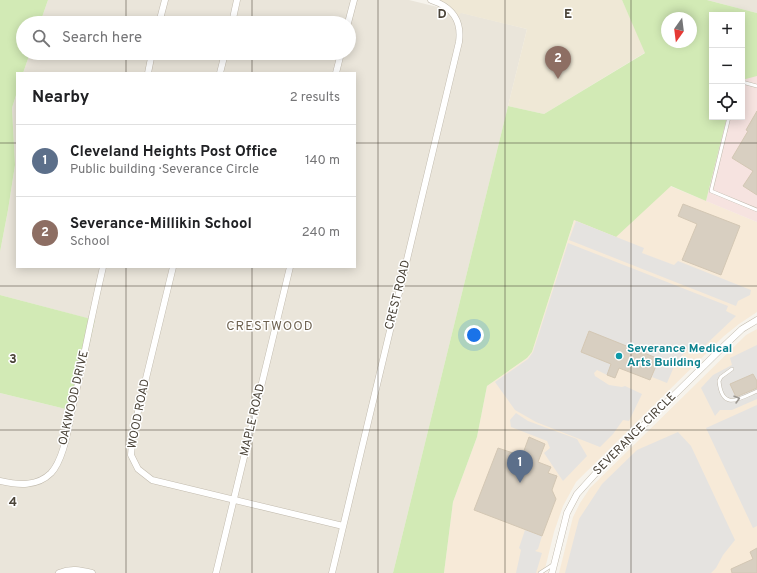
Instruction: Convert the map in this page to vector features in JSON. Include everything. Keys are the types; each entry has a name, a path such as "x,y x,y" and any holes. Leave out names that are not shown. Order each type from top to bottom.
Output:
{"street":[{"path":"161,16 165,0"},
{"path":"234,16 238,0"},
{"path":"350,16 354,0"},
{"name":"CREST ROAD","path":"332,573 457,54 460,32 456,18 450,10 431,0"},
{"path":"148,72 151,60"},
{"path":"220,72 223,60"},
{"path":"336,72 339,60"},
{"name":"OAKWOOD DRIVE","path":"0,481 16,485 32,483 47,476 58,462 64,444 103,268"},
{"name":"WOOD ROAD","path":"173,268 133,432 131,455 138,469 152,480 343,526"},
{"name":"MAPLE ROAD","path":"216,573 290,268"},
{"name":"SEVERANCE CIRCLE","path":"552,573 567,513 577,494 590,479 725,344 742,329 757,320"},
{"path":"59,573 75,569 92,573"}],"lane":[{"path":"745,83 757,86"},
{"path":"728,120 711,191 757,210"},
{"path":"732,369 721,377 719,381 719,386 725,398 735,401 757,391"},
{"path":"540,573 554,564"}],"shaded area":[{"path":"48,0 409,0 527,29 393,573 0,573 0,393 74,411 94,320 0,295 0,252 15,165 12,108 16,95 16,268 356,268 356,72 23,72 28,60 356,60 356,16 42,16"},
{"path":"431,0 622,0 646,52 544,114 508,106 527,29 461,13 456,18"},
{"path":"707,0 757,0 757,13"},
{"path":"757,41 757,222 706,201 726,120 745,120 745,51"},
{"path":"595,155 757,222 757,312 724,336 576,482 563,506 554,532 544,573 444,573 453,502 477,437 487,386 527,358 532,352"},
{"path":"576,221 644,248 642,253 674,265 678,261 751,290 750,295 738,301 736,306 569,240"},
{"path":"568,243 728,306 726,311 736,316 699,351 691,346 676,362 667,383 652,377 658,359 588,332 581,352 611,364 607,375 597,370 594,373 595,376 609,385 625,386 642,394 629,421 623,420 613,434 600,447 536,422 515,410 495,382 528,359 533,352"},
{"path":"757,329 757,573 559,573 573,517 590,488 746,335"},
{"path":"757,345 757,399 732,410 720,410 715,416 701,388 713,375 732,365 730,358"},
{"path":"757,405 757,526 753,528 706,428"},
{"path":"516,413 528,421 577,439 587,456 563,481 544,453 550,448 547,441 511,427 510,420"},
{"path":"678,432 691,446 735,540 723,555 716,568 711,573 565,573 579,519 602,484 637,450"},
{"path":"525,530 542,536 538,549 535,551 542,553 536,573 516,573 521,550 519,548"}],"green space":[{"path":"0,0 48,0 42,16 16,16 16,60 28,60 23,72 16,72 16,95 12,108 15,165 0,252"},
{"path":"622,0 707,0 757,13 757,76 745,79 745,12 709,12 709,120 726,120 706,201 671,186 616,237 574,220 532,352 527,358 487,386 477,437 453,502 444,573 393,573 508,106 544,114 645,53"},
{"path":"0,295 95,320 74,411 0,393"}],"building":[{"path":"757,111 757,195 743,186 753,171 732,158 748,131 746,130"},
{"path":"683,204 740,226 721,275 682,260 697,224 678,216"},
{"name":"Severance Medical Arts Building","path":"589,331 659,359 650,380 619,368 615,378 607,375 611,364 581,352"},
{"path":"753,374 757,381 757,388 736,397 730,384"},
{"path":"529,437 545,444 538,462 551,467 548,473 557,476 552,490 556,499 542,536 474,510 498,448 522,456"},
{"path":"757,548 757,573 732,573 731,569 753,559 750,552"}],"place":[{"name":"Severance-Millikin School","path":"558,79"},
{"name":"Severance Medical Arts Building","path":"619,356"},
{"name":"Cleveland Heights Post Office","path":"520,483"}],"district":[{"name":"CRESTWOOD","path":"270,327"}]}
